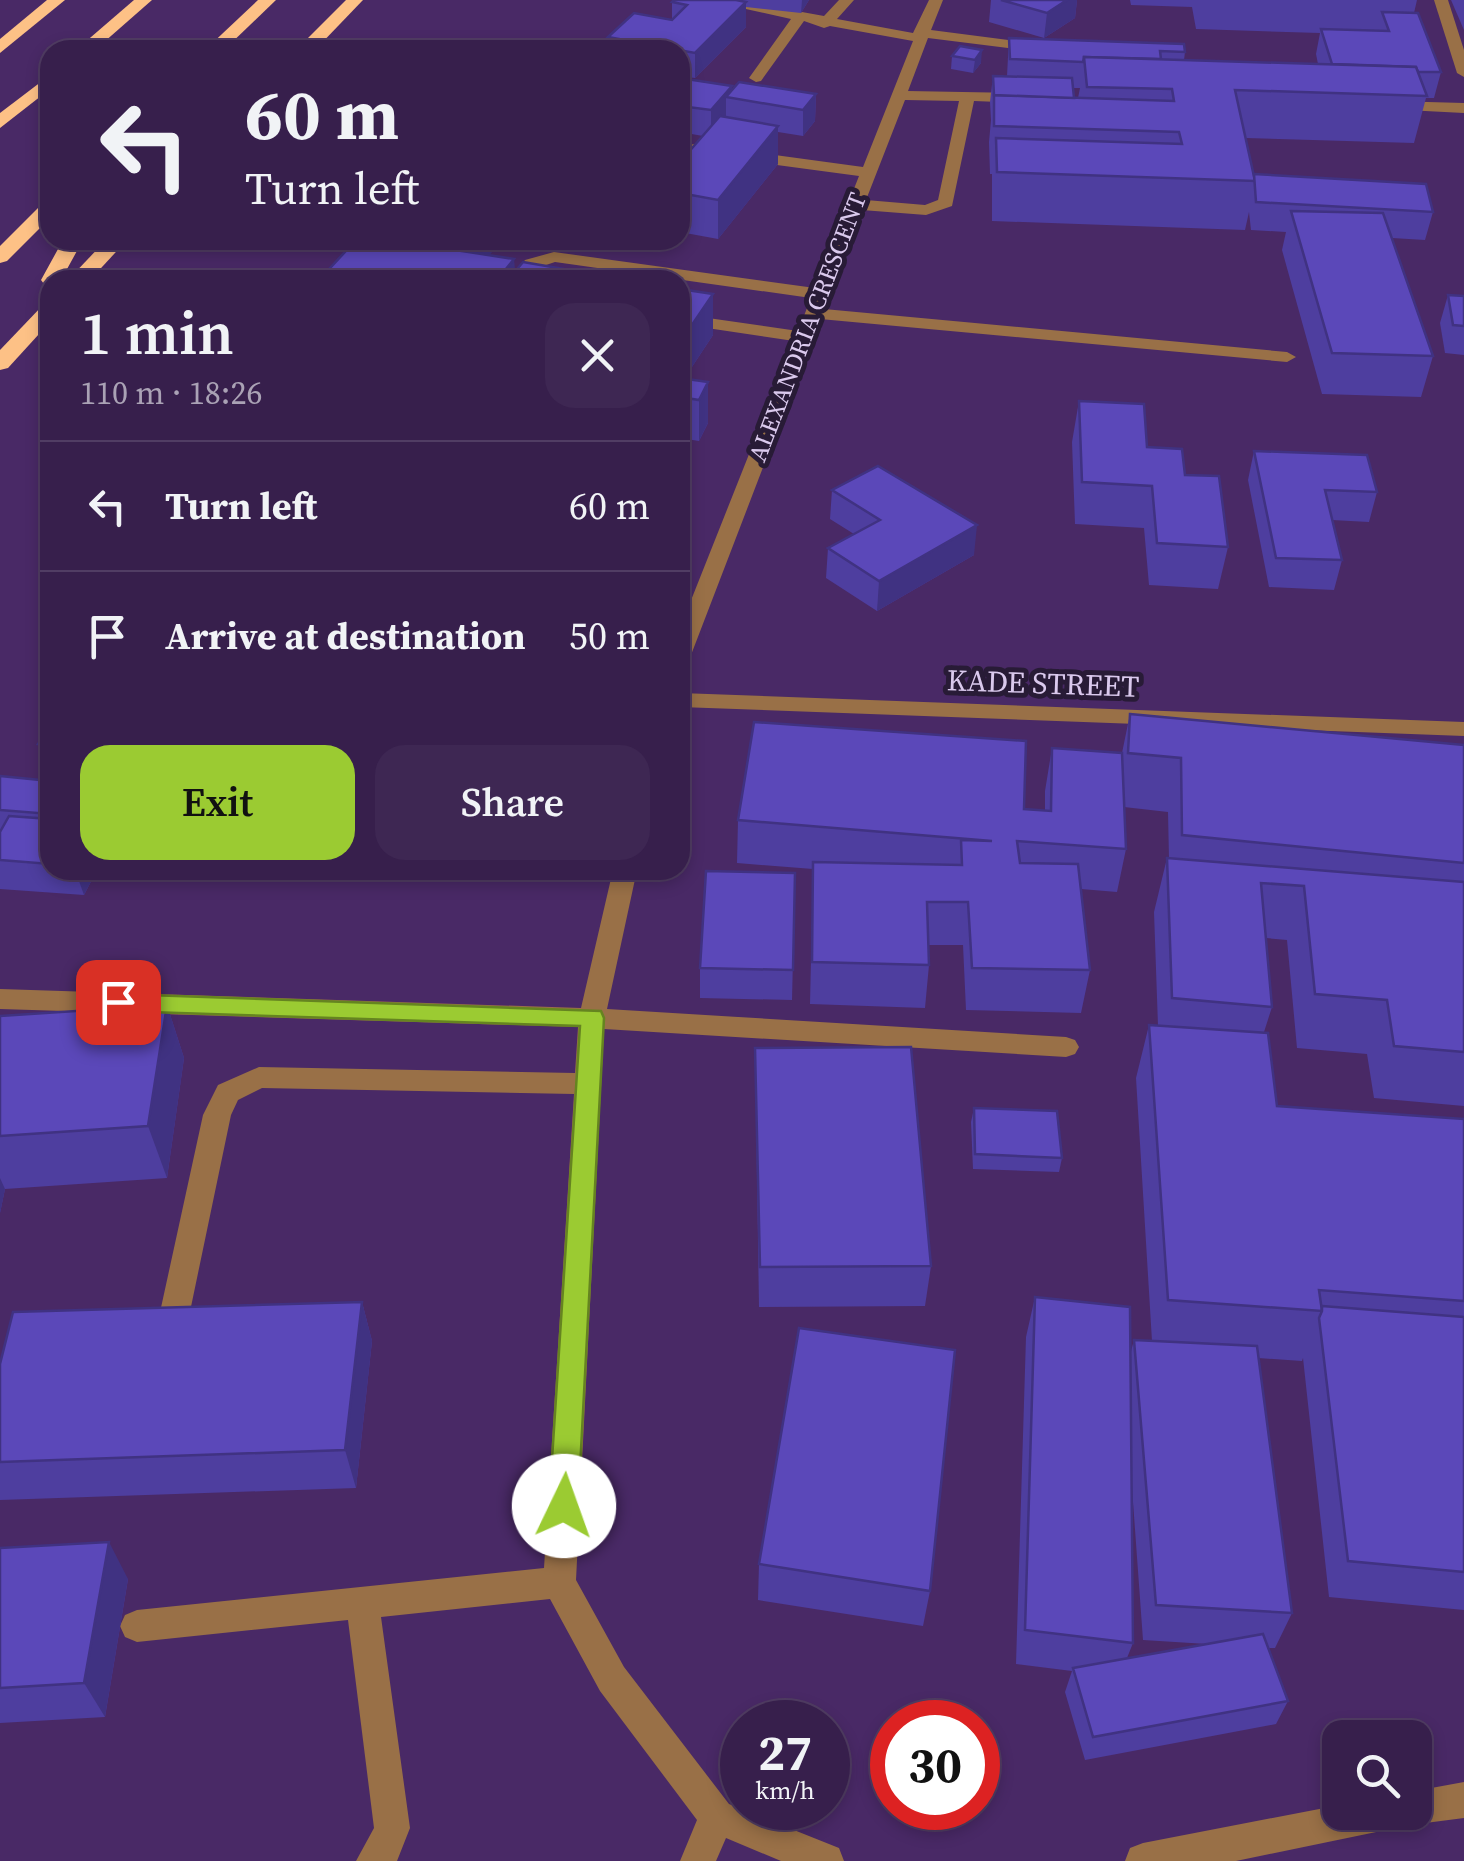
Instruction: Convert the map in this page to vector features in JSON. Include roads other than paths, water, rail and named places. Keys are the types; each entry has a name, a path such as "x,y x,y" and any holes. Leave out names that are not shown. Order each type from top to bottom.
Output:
{"highway":[{"path":"0,48 57,0"},
{"path":"97,40 144,0"},
{"path":"225,40 268,0"},
{"path":"315,40 355,0"},
{"path":"0,122 40,88"},
{"path":"0,257 40,217"},
{"path":"88,270 108,250"},
{"path":"0,363 40,319"}],"street":[{"path":"712,0 824,24 1049,49"},
{"path":"824,24 846,0"},
{"name":"ALEXANDRIA CRESCENT","path":"691,597 803,336 936,0"},
{"path":"1441,0 1464,73"},
{"path":"756,78 798,19"},
{"path":"896,95 1048,98"},
{"path":"854,204 926,210 946,203 968,96"},
{"path":"1365,106 1464,108"},
{"path":"690,150 866,172"},
{"path":"526,270 531,264 554,257 647,270"},
{"path":"690,276 819,294"},
{"path":"812,313 1287,357"},
{"path":"690,321 803,336"},
{"name":"KADE STREET","path":"690,700 1464,729"},
{"path":"623,880 592,1018 559,1582 612,1679 717,1817 826,1861"},
{"path":"0,999 592,1018 1066,1047"},
{"path":"172,1326 217,1115 228,1093 259,1077 588,1084"},
{"path":"138,1626 559,1582"},
{"path":"362,1602 392,1828 381,1856 374,1861"},
{"path":"1432,1807 1463,1802"},
{"path":"698,1861 717,1817"},
{"path":"1143,1861 1322,1826"}]}
